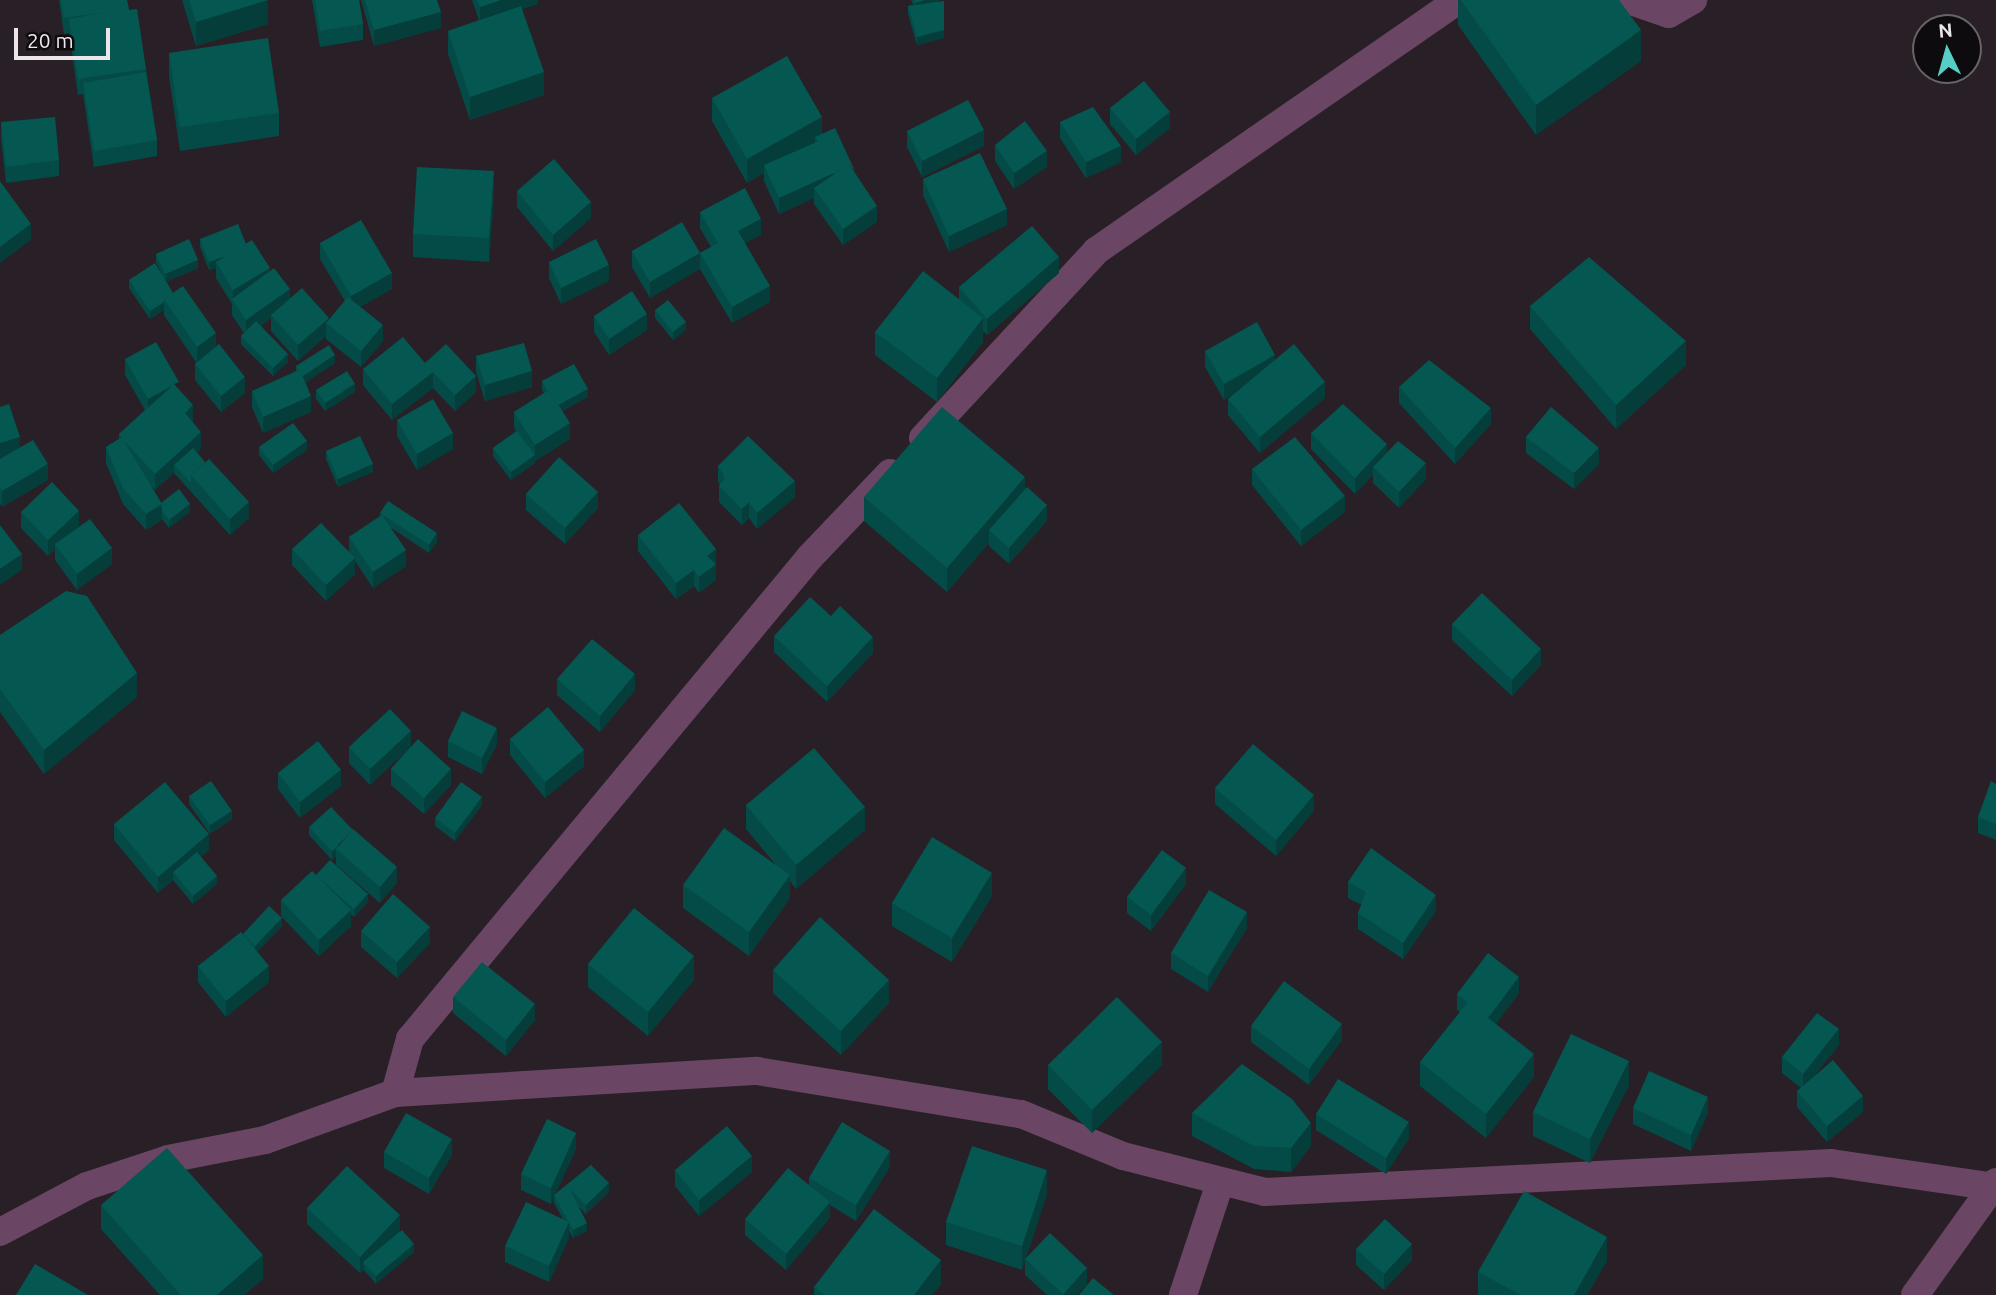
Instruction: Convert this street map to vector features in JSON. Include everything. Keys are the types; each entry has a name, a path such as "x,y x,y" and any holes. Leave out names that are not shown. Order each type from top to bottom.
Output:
{"street":[{"path":"394,1093 410,1039 660,735 810,557 1096,251 1458,0"},
{"path":"1628,0 1669,15 1693,0"},
{"path":"0,1232 87,1186 168,1158 265,1140 394,1093 757,1072 1021,1114 1123,1156 1220,1183 1265,1192 1831,1163 1995,1185 1915,1295"},
{"path":"1183,1295 1220,1183"}],"building":[{"path":"61,0 127,0 129,10 137,9 146,69 78,79 69,19 106,12 64,18"},
{"path":"189,0 268,0 196,22"},
{"path":"315,0 359,0 363,24 320,31"},
{"path":"365,0 437,0 441,12 374,30"},
{"path":"477,0 501,0 480,7"},
{"path":"1461,0 1619,0 1641,30 1536,105"},
{"path":"944,1 944,30 917,37 908,6"},
{"path":"521,6 544,72 470,97 448,31"},
{"path":"268,38 279,113 180,127 169,53"},
{"path":"787,56 822,117 747,159 712,98"},
{"path":"146,72 157,140 94,151 83,83"},
{"path":"1144,81 1170,112 1136,139 1110,108"},
{"path":"968,100 984,130 922,161 907,131"},
{"path":"1093,107 1121,146 1086,162 1060,122"},
{"path":"55,117 59,160 6,167 1,122"},
{"path":"1025,121 1047,151 1014,173 995,145"},
{"path":"835,128 854,169 849,164 834,174 815,137"},
{"path":"819,141 834,173 779,198 764,165"},
{"path":"980,153 1007,209 949,236 923,179"},
{"path":"554,159 591,202 553,235 517,191"},
{"path":"849,164 877,206 843,229 814,188"},
{"path":"417,167 494,171 489,238 413,234"},
{"path":"0,181 31,224 0,247"},
{"path":"745,188 761,219 738,231 770,286 732,307 700,253 718,243 700,212"},
{"path":"361,220 392,273 351,296 320,243"},
{"path":"682,222 700,253 650,282 632,251"},
{"path":"238,224 246,244 209,262 200,239"},
{"path":"1032,226 1059,257 987,319 959,287"},
{"path":"189,239 198,260 165,274 156,254"},
{"path":"596,239 609,265 561,288 549,262"},
{"path":"252,240 270,268 233,290 216,262"},
{"path":"1589,257 1686,341 1616,405 1530,306"},
{"path":"155,263 173,293 150,311 129,280"},
{"path":"274,268 290,289 246,320 232,299"},
{"path":"923,271 983,318 937,378 875,332"},
{"path":"183,286 216,333 197,347 164,299"},
{"path":"302,288 329,318 298,345 271,315"},
{"path":"632,291 647,314 609,339 594,316"},
{"path":"348,297 383,325 361,351 326,323"},
{"path":"668,300 686,322 673,332 655,310"},
{"path":"256,321 288,354 273,368 241,336"},
{"path":"1257,322 1275,355 1224,384 1205,351"},
{"path":"403,337 425,363 446,344 476,376 455,395 433,372 392,404 363,369"},
{"path":"156,342 179,382 174,384 193,405 185,413 201,432 155,474 124,441 162,504 146,514 123,488 106,447 122,437 119,434 172,386 148,399 125,359"},
{"path":"524,343 532,371 485,385 476,356"},
{"path":"219,344 245,377 221,396 195,364"},
{"path":"1294,344 1325,382 1260,437 1228,399"},
{"path":"329,345 335,355 303,376 296,366"},
{"path":"1429,360 1491,408 1455,448 1399,387"},
{"path":"574,364 588,389 558,405 542,381"},
{"path":"300,370 311,396 263,417 252,391"},
{"path":"347,371 355,384 325,403 316,390"},
{"path":"549,390 570,423 535,445 514,412"},
{"path":"433,399 453,433 417,454 397,420"},
{"path":"9,404 20,437 0,443 0,407"},
{"path":"1343,404 1387,444 1355,478 1311,433"},
{"path":"942,407 1025,477 947,568 864,497"},
{"path":"1551,407 1599,448 1574,473 1526,437"},
{"path":"293,423 307,441 273,465 259,447"},
{"path":"517,431 535,455 511,472 493,448"},
{"path":"360,436 373,464 338,479 326,451"},
{"path":"748,436 795,481 757,513 749,502 742,509 719,486 725,478 718,466"},
{"path":"1295,437 1345,496 1301,530 1252,469"},
{"path":"33,440 48,464 2,491 0,459"},
{"path":"1398,441 1426,463 1399,492 1373,467"},
{"path":"193,448 205,462 191,475 191,483 174,465"},
{"path":"559,457 598,492 565,528 526,494"},
{"path":"209,459 249,502 230,519 191,475"},
{"path":"52,482 79,511 48,540 21,512"},
{"path":"1027,487 1047,505 1009,548 989,530"},
{"path":"179,489 190,504 169,520 162,511 161,503"},
{"path":"388,501 437,533 429,545 380,513"},
{"path":"679,503 716,549 707,556 716,564 699,577 694,570 676,583 638,535"},
{"path":"382,515 406,550 373,572 349,537"},
{"path":"90,519 112,548 77,574 55,544"},
{"path":"321,523 355,558 326,585 292,549"},
{"path":"0,525 22,554 0,569"},
{"path":"66,591 87,596 137,673 44,750 0,689 0,635"},
{"path":"1482,593 1541,649 1512,680 1452,624"},
{"path":"810,597 831,616 840,606 873,637 827,686 774,636"},
{"path":"592,639 635,674 600,716 557,679"},
{"path":"548,707 584,750 545,782 510,739"},
{"path":"390,709 411,731 370,769 349,747"},
{"path":"462,711 497,728 482,758 448,741"},
{"path":"418,739 451,769 424,798 391,769"},
{"path":"318,741 341,770 300,802 278,773"},
{"path":"1253,744 1314,795 1276,840 1215,788"},
{"path":"814,748 865,807 796,865 746,805"},
{"path":"211,781 232,811 210,825 189,796"},
{"path":"1991,781 1996,784 1996,824 1978,817"},
{"path":"165,782 209,834 158,877 114,824"},
{"path":"461,782 482,797 455,833 435,818"},
{"path":"331,807 353,830 332,851 309,827"},
{"path":"724,828 790,875 749,932 683,885"},
{"path":"353,829 397,867 380,887 336,849"},
{"path":"932,837 992,873 952,938 892,903"},
{"path":"1371,848 1436,895 1403,943 1358,913 1366,892 1348,882"},
{"path":"1162,850 1186,868 1151,915 1127,897"},
{"path":"197,852 217,876 193,896 173,872"},
{"path":"330,860 368,894 354,909 316,875"},
{"path":"312,871 351,910 319,940 281,900"},
{"path":"1209,890 1247,912 1208,976 1171,953"},
{"path":"393,894 430,927 397,962 361,931"},
{"path":"269,906 282,918 255,946 243,934"},
{"path":"634,908 694,956 648,1012 588,964"},
{"path":"820,917 889,980 841,1031 773,970"},
{"path":"241,932 269,966 226,1001 198,966"},
{"path":"1488,953 1519,977 1488,1018 1457,994"},
{"path":"482,962 535,1004 506,1040 453,997"},
{"path":"1284,981 1342,1024 1309,1069 1251,1026"},
{"path":"1117,997 1162,1042 1092,1110 1048,1065"},
{"path":"1468,1002 1534,1054 1486,1114 1420,1062"},
{"path":"1817,1013 1839,1029 1803,1074 1782,1057"},
{"path":"1571,1034 1629,1061 1590,1139 1533,1112"},
{"path":"1833,1060 1863,1096 1827,1126 1797,1091"},
{"path":"1242,1064 1292,1099 1311,1123 1291,1148 1254,1146 1192,1113"},
{"path":"1649,1071 1708,1097 1691,1135 1633,1108"},
{"path":"1338,1079 1409,1122 1386,1158 1316,1114"},
{"path":"406,1113 452,1139 429,1178 384,1152"},
{"path":"547,1119 576,1133 551,1188 521,1174"},
{"path":"842,1122 890,1151 856,1205 809,1178"},
{"path":"727,1126 752,1156 699,1200 675,1170"},
{"path":"972,1146 1047,1170 1022,1246 946,1222"},
{"path":"167,1148 263,1255 217,1295 181,1295 101,1205"},
{"path":"591,1165 609,1183 586,1205 569,1188 587,1223 573,1230 554,1195"},
{"path":"347,1166 400,1215 360,1257 307,1208"},
{"path":"788,1168 830,1202 786,1254 745,1219"},
{"path":"1524,1191 1607,1237 1574,1295 1521,1295 1478,1272"},
{"path":"526,1202 569,1222 549,1266 505,1246"},
{"path":"874,1209 941,1260 914,1295 825,1295 814,1287"},
{"path":"1385,1219 1412,1244 1384,1274 1356,1249"},
{"path":"402,1230 414,1244 376,1276 363,1262"},
{"path":"1050,1233 1087,1268 1063,1294 1025,1259"},
{"path":"35,1264 88,1295 16,1295"},
{"path":"1093,1278 1114,1295 1079,1295"}]}
